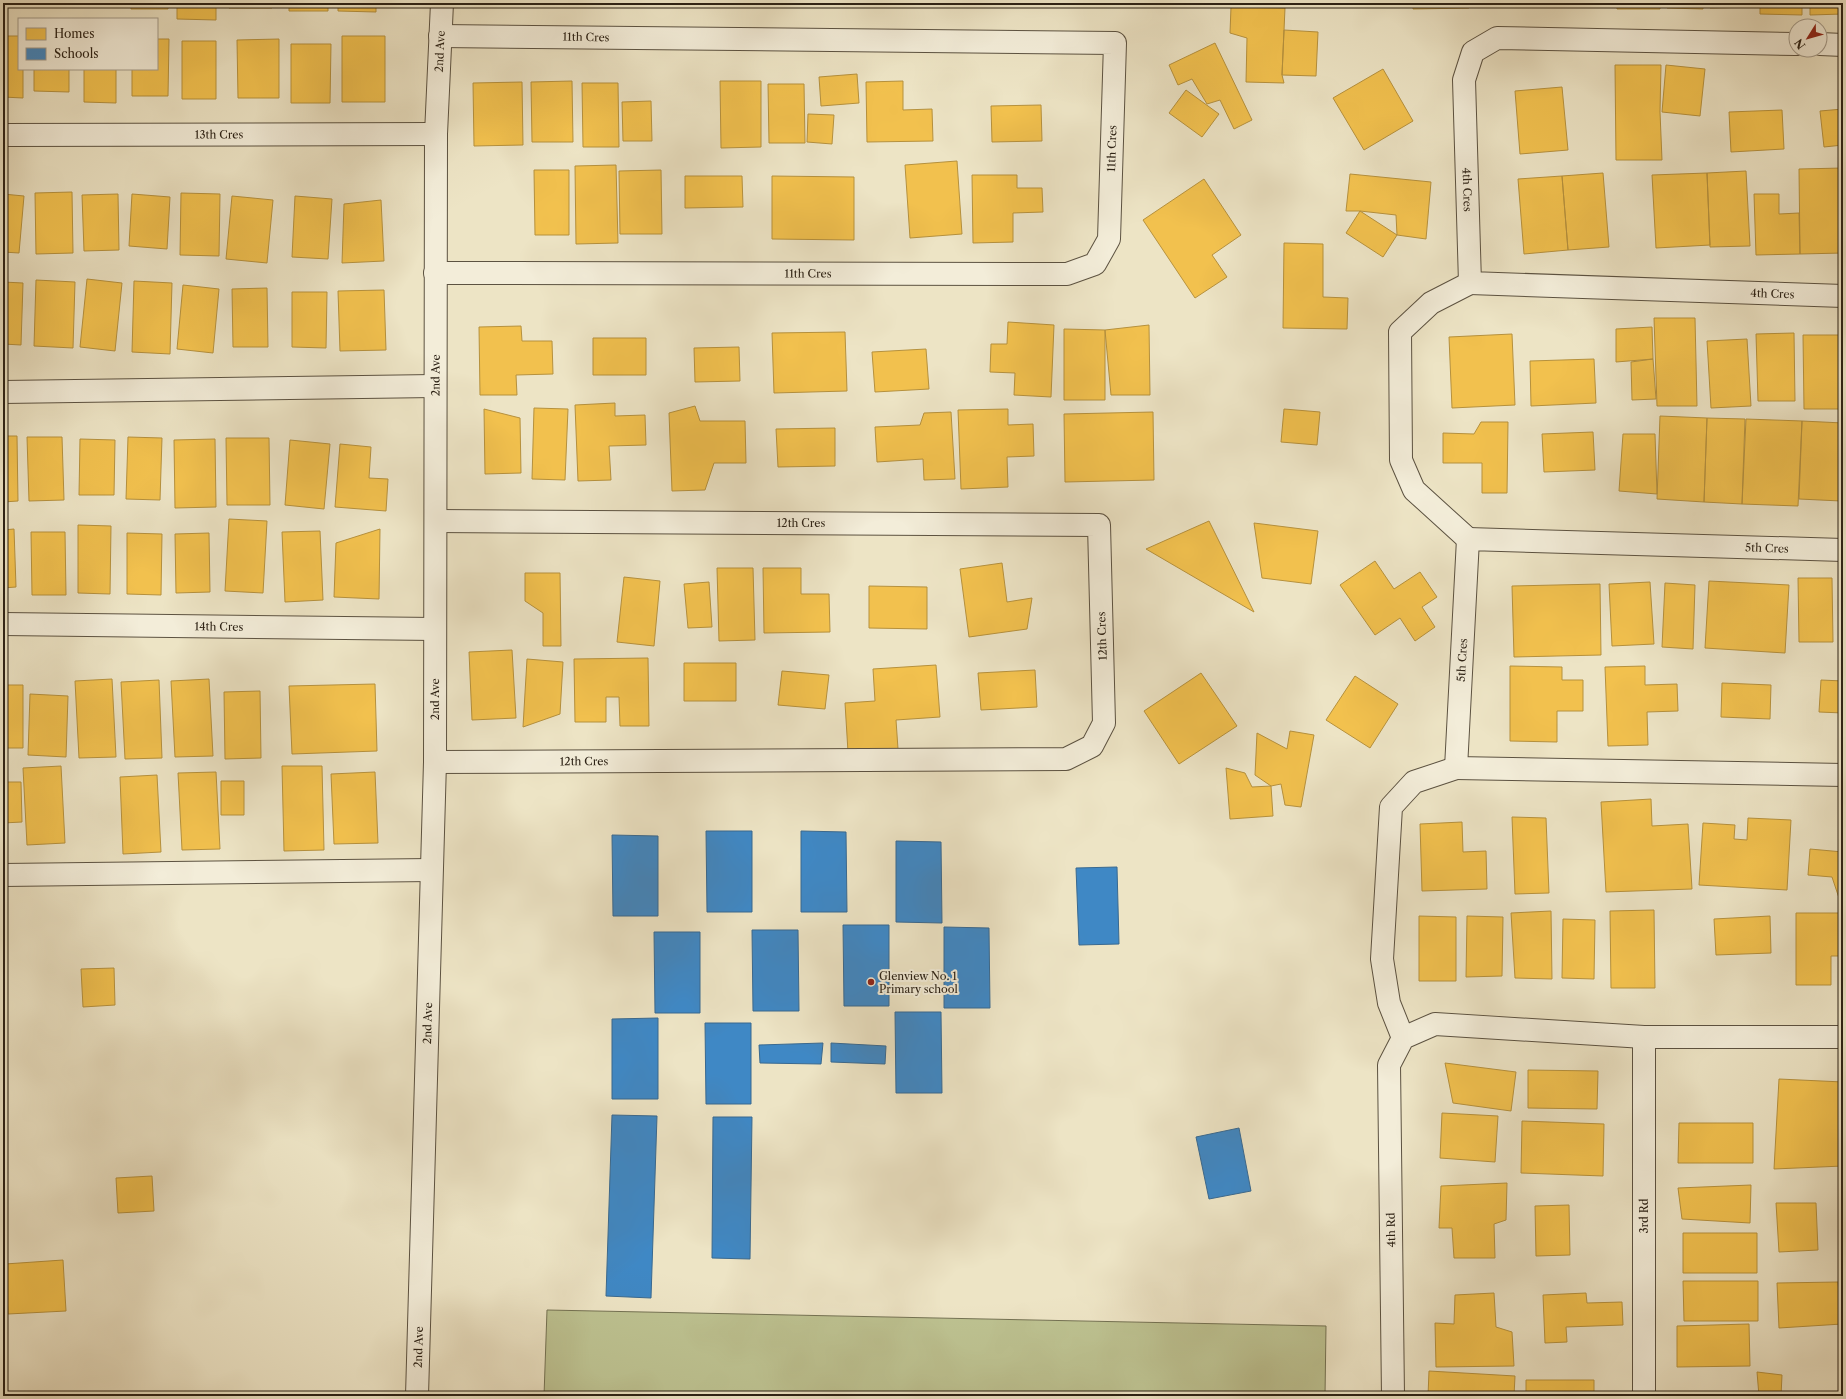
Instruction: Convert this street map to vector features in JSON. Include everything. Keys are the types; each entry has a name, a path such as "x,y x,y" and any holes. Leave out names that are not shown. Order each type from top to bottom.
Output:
{"street":[{"name":"2nd Ave","path":"417,1396 435,762 436,521 434,386 436,134 442,3"},
{"name":"11th Cres","path":"435,273 1067,274 1095,264 1109,239 1115,43 440,36"},
{"name":"4th Cres","path":"1788,44 1497,38 1473,52 1464,80 1470,283 1843,296"},
{"path":"1828,44 1843,45"},
{"name":"13th Cres","path":"3,135 436,134"},
{"path":"1468,539 1414,490 1401,460 1400,332 1431,303 1470,283"},
{"path":"3,392 434,386"},
{"name":"12th Cres","path":"435,762 1066,759 1092,746 1104,723 1099,525 436,521"},
{"name":"5th Cres","path":"1456,768 1468,539 1843,550"},
{"name":"14th Cres","path":"3,624 435,629"},
{"path":"1843,775 1456,768 1414,782 1391,807 1382,959 1389,1003 1403,1038 1435,1024 1644,1037 1843,1037"},
{"path":"3,875 431,870"},
{"name":"3rd Rd","path":"1644,1037 1644,1396"},
{"name":"4th Rd","path":"1393,1396 1389,1064 1403,1038"}],"green space":[{"path":"547,1310 1326,1326 1325,1396 544,1396"}],"building: Homes":[{"path":"3,3 25,3 25,6 3,6"},
{"path":"36,3 71,3 71,7 36,7"},
{"path":"131,3 168,3 168,9 131,9"},
{"path":"177,3 216,3 216,20 177,19"},
{"path":"229,3 272,3 272,8 229,8"},
{"path":"289,3 328,3 328,11 289,11"},
{"path":"338,3 376,3 376,12 338,11"},
{"path":"1413,3 1469,3 1469,8 1413,9"},
{"path":"1521,3 1565,3 1565,5 1521,5"},
{"path":"1565,3 1607,3 1607,4 1565,5"},
{"path":"1617,3 1660,3 1660,9 1617,9"},
{"path":"1667,3 1703,3 1703,9 1667,8"},
{"path":"1710,3 1758,3 1758,7 1710,8"},
{"path":"1760,3 1802,3 1802,15 1760,14"},
{"path":"1810,3 1843,3 1843,14 1810,15"},
{"path":"1231,7 1285,8 1282,75 1284,83 1246,82 1247,38 1230,33"},
{"path":"1284,30 1318,32 1316,76 1282,75"},
{"path":"3,36 18,36 18,70 23,70 23,98 3,97"},
{"path":"342,36 385,36 385,102 342,102"},
{"path":"158,39 169,39 168,96 132,96 132,70 158,70"},
{"path":"279,39 279,98 238,98 237,40"},
{"path":"182,41 216,41 216,99 182,99"},
{"path":"1215,43 1252,120 1234,129 1220,100 1207,104 1192,79 1178,85 1169,65"},
{"path":"291,44 331,44 330,103 291,103"},
{"path":"1615,65 1661,65 1660,112 1662,160 1616,160"},
{"path":"1666,65 1705,69 1700,116 1662,112"},
{"path":"1383,69 1413,121 1364,150 1333,98"},
{"path":"34,70 69,70 69,92 34,91"},
{"path":"84,70 116,70 116,103 84,102"},
{"path":"857,74 859,103 821,106 819,77"},
{"path":"572,81 573,142 532,142 531,82"},
{"path":"720,81 761,81 761,147 721,148"},
{"path":"903,81 903,110 932,109 933,141 867,142 866,82"},
{"path":"522,82 523,145 474,146 473,83"},
{"path":"582,83 618,83 619,147 583,147"},
{"path":"768,84 804,84 805,143 769,143"},
{"path":"1562,87 1568,150 1520,154 1515,91"},
{"path":"1186,90 1219,114 1202,137 1169,113"},
{"path":"651,101 652,141 623,141 622,102"},
{"path":"1041,105 1042,141 992,142 991,106"},
{"path":"1843,109 1843,145 1824,147 1820,111"},
{"path":"1782,110 1784,149 1731,152 1729,112"},
{"path":"808,114 834,115 832,144 807,142"},
{"path":"957,161 962,234 910,238 905,165"},
{"path":"616,165 618,243 576,244 575,166"},
{"path":"1843,168 1843,253 1800,254 1799,169"},
{"path":"534,170 569,170 569,235 535,235"},
{"path":"661,170 662,234 620,234 619,171"},
{"path":"1746,171 1750,246 1710,247 1707,173"},
{"path":"1603,173 1609,247 1568,250 1562,176"},
{"path":"1707,173 1710,245 1656,248 1652,175"},
{"path":"1350,174 1431,182 1426,239 1397,235 1396,215 1346,211"},
{"path":"972,175 1017,175 1017,188 1042,188 1043,212 1013,213 1013,242 973,243"},
{"path":"685,176 742,176 743,207 685,208"},
{"path":"772,176 854,177 854,240 772,239"},
{"path":"1562,176 1568,250 1524,254 1518,179"},
{"path":"1204,179 1241,235 1212,255 1227,277 1195,298 1143,220"},
{"path":"72,192 73,253 36,254 35,193"},
{"path":"181,193 220,194 219,256 180,255"},
{"path":"3,194 24,196 19,253 3,252"},
{"path":"118,194 119,250 84,251 82,195"},
{"path":"132,194 170,197 167,249 129,246"},
{"path":"1754,194 1779,194 1779,214 1799,213 1800,254 1756,255"},
{"path":"232,196 273,200 267,263 226,259"},
{"path":"295,196 332,199 328,259 292,257"},
{"path":"381,200 384,261 342,263 344,204"},
{"path":"1360,211 1397,235 1383,257 1346,233"},
{"path":"1284,243 1323,244 1323,297 1348,298 1347,329 1283,328"},
{"path":"87,279 122,283 115,351 80,347"},
{"path":"36,280 75,282 73,348 34,346"},
{"path":"134,281 172,283 170,354 132,352"},
{"path":"3,282 23,283 21,345 3,344"},
{"path":"183,285 219,289 213,353 177,349"},
{"path":"267,288 268,347 233,347 232,289"},
{"path":"384,290 386,350 340,351 338,291"},
{"path":"292,292 327,292 326,348 292,347"},
{"path":"1654,318 1695,318 1697,406 1657,406"},
{"path":"1008,322 1054,325 1051,397 1014,395 1015,373 990,372 991,344 1007,344"},
{"path":"1149,325 1150,395 1111,395 1105,330"},
{"path":"521,326 522,341 552,341 553,374 516,375 517,395 480,395 479,327"},
{"path":"1652,327 1653,359 1616,362 1616,329"},
{"path":"1064,329 1105,330 1105,400 1064,400"},
{"path":"845,332 847,391 774,393 772,333"},
{"path":"1794,333 1795,401 1758,401 1756,334"},
{"path":"1512,334 1515,405 1452,408 1449,337"},
{"path":"1803,335 1843,335 1843,409 1804,409"},
{"path":"593,338 646,338 646,375 593,375"},
{"path":"1747,339 1751,406 1711,408 1707,341"},
{"path":"739,347 740,381 695,382 694,348"},
{"path":"926,349 929,389 875,392 872,352"},
{"path":"1594,359 1596,403 1531,406 1530,361"},
{"path":"1653,359 1656,399 1632,400 1631,362"},
{"path":"615,403 615,416 645,415 646,445 609,446 611,480 578,481 575,405"},
{"path":"695,406 700,421 745,421 746,463 714,463 705,490 672,491 669,413"},
{"path":"534,408 568,409 565,480 532,479"},
{"path":"484,409 520,418 521,473 485,474"},
{"path":"1008,409 1008,425 1033,424 1034,456 1007,457 1008,487 961,489 958,410"},
{"path":"1284,409 1320,412 1317,445 1281,442"},
{"path":"951,412 955,479 924,480 923,459 877,462 875,427 920,425 924,413"},
{"path":"1153,412 1154,480 1065,482 1064,414"},
{"path":"1660,416 1707,418 1704,502 1657,499"},
{"path":"1707,418 1745,419 1742,504 1704,502"},
{"path":"1746,419 1802,421 1798,506 1742,504"},
{"path":"1802,421 1843,423 1841,501 1799,499"},
{"path":"1481,422 1508,422 1507,493 1482,493 1482,463 1443,463 1443,433 1474,434"},
{"path":"835,428 835,466 778,467 776,429"},
{"path":"1593,432 1595,470 1544,472 1542,434"},
{"path":"1623,434 1655,434 1657,494 1619,491"},
{"path":"3,436 17,436 18,501 3,502"},
{"path":"27,437 62,437 64,500 29,501"},
{"path":"128,437 162,438 160,500 126,499"},
{"path":"226,438 269,438 270,505 227,505"},
{"path":"80,439 115,440 114,495 79,495"},
{"path":"215,439 216,507 175,508 174,440"},
{"path":"290,440 330,444 324,509 285,505"},
{"path":"340,444 371,447 369,478 388,479 386,511 335,507"},
{"path":"229,519 267,521 263,593 225,591"},
{"path":"1209,521 1254,612 1146,549"},
{"path":"1254,523 1318,531 1311,584 1262,578"},
{"path":"78,525 111,526 110,594 78,593"},
{"path":"14,529 16,587 3,588 3,530"},
{"path":"380,529 379,599 334,597 336,543"},
{"path":"320,531 323,600 285,602 282,532"},
{"path":"31,532 65,532 66,595 32,595"},
{"path":"127,533 162,534 161,595 127,594"},
{"path":"209,533 210,592 176,593 175,534"},
{"path":"1375,561 1394,589 1420,572 1437,597 1422,607 1435,627 1415,641 1400,618 1375,635 1340,585"},
{"path":"1002,563 1007,602 1032,598 1027,629 969,637 960,569"},
{"path":"717,568 753,568 755,640 719,641"},
{"path":"763,568 801,568 801,594 829,594 830,632 764,633"},
{"path":"525,573 560,573 561,646 543,646 543,613 525,601"},
{"path":"624,577 660,581 654,646 617,642"},
{"path":"1798,578 1832,578 1833,642 1799,642"},
{"path":"1709,581 1789,585 1785,653 1705,648"},
{"path":"709,582 712,627 688,628 684,584"},
{"path":"1650,582 1654,644 1612,646 1609,584"},
{"path":"1665,583 1695,585 1693,649 1662,647"},
{"path":"1600,584 1601,655 1514,657 1512,586"},
{"path":"1843,585 1843,645 1840,644"},
{"path":"869,586 927,587 927,629 869,628"},
{"path":"512,650 516,718 472,720 469,652"},
{"path":"648,658 649,726 620,726 619,697 606,697 606,722 575,722 574,659"},
{"path":"527,659 563,662 560,714 523,727"},
{"path":"684,663 736,663 736,701 684,701"},
{"path":"936,665 940,717 896,720 898,749 848,752 845,703 875,701 873,669"},
{"path":"1510,666 1562,667 1562,680 1583,680 1583,711 1557,711 1557,742 1510,741"},
{"path":"1645,666 1645,685 1677,684 1678,711 1647,712 1648,745 1608,746 1605,667"},
{"path":"1035,670 1037,707 981,710 978,673"},
{"path":"782,671 829,675 825,709 778,705"},
{"path":"1201,673 1237,726 1179,764 1144,711"},
{"path":"1355,676 1398,704 1370,748 1326,720"},
{"path":"112,679 116,757 79,758 75,681"},
{"path":"209,679 213,756 175,757 171,681"},
{"path":"159,680 162,758 125,759 121,682"},
{"path":"1821,680 1843,681 1843,713 1819,712"},
{"path":"1722,683 1771,685 1770,719 1721,717"},
{"path":"375,684 377,751 292,754 289,686"},
{"path":"3,685 23,685 23,748 3,748"},
{"path":"260,691 261,758 225,759 224,692"},
{"path":"30,694 68,696 66,757 28,755"},
{"path":"1290,731 1314,735 1301,807 1285,805 1281,784 1271,786 1255,775 1257,733 1287,749"},
{"path":"61,766 65,843 27,845 23,768"},
{"path":"282,766 322,766 324,850 284,851"},
{"path":"1226,768 1245,773 1252,787 1271,786 1273,816 1230,819"},
{"path":"216,772 220,849 182,850 178,773"},
{"path":"375,772 378,843 334,844 331,774"},
{"path":"157,775 161,852 123,854 120,777"},
{"path":"221,781 244,781 244,815 221,815"},
{"path":"3,782 21,782 22,822 3,823"},
{"path":"1651,799 1652,826 1688,824 1692,889 1606,892 1601,802"},
{"path":"1512,817 1546,818 1549,893 1515,894"},
{"path":"1748,818 1791,820 1787,890 1699,885 1703,823 1735,825 1734,839 1747,840"},
{"path":"1462,822 1463,852 1486,851 1487,889 1422,891 1420,824"},
{"path":"1810,849 1843,852 1843,898 1839,898 1832,877 1808,875"},
{"path":"1654,910 1655,988 1611,988 1610,911"},
{"path":"1551,911 1552,979 1515,978 1511,913"},
{"path":"1796,913 1843,913 1843,990 1841,990 1841,956 1831,956 1831,985 1796,985"},
{"path":"1419,916 1456,917 1456,981 1419,981"},
{"path":"1467,916 1503,917 1502,976 1466,977"},
{"path":"1770,916 1771,953 1716,955 1714,919"},
{"path":"1563,919 1595,920 1594,979 1562,978"},
{"path":"114,968 115,1005 83,1007 81,969"},
{"path":"1445,1063 1516,1072 1511,1111 1453,1103"},
{"path":"1528,1070 1598,1071 1597,1109 1528,1108"},
{"path":"1779,1079 1843,1082 1843,1166 1774,1169"},
{"path":"1442,1113 1498,1116 1495,1162 1440,1158"},
{"path":"1522,1121 1604,1124 1603,1176 1521,1173"},
{"path":"1679,1123 1753,1123 1753,1163 1678,1163"},
{"path":"152,1176 154,1211 118,1213 116,1178"},
{"path":"1507,1183 1506,1220 1494,1224 1495,1258 1454,1258 1452,1228 1439,1228 1441,1186"},
{"path":"1751,1185 1750,1223 1682,1219 1678,1188"},
{"path":"1776,1203 1816,1203 1818,1250 1779,1252"},
{"path":"1569,1205 1570,1255 1536,1256 1535,1206"},
{"path":"1683,1233 1757,1233 1757,1273 1683,1273"},
{"path":"63,1260 66,1311 8,1314 5,1264"},
{"path":"1683,1281 1758,1281 1758,1321 1684,1321"},
{"path":"1838,1282 1842,1324 1779,1328 1777,1283"},
{"path":"1494,1293 1496,1327 1512,1332 1514,1366 1436,1367 1435,1323 1454,1324 1455,1295"},
{"path":"1586,1293 1587,1303 1622,1302 1623,1325 1566,1327 1567,1342 1545,1343 1543,1295"},
{"path":"1749,1324 1750,1366 1677,1367 1677,1326"},
{"path":"1429,1371 1515,1376 1514,1396 1428,1396"},
{"path":"1757,1372 1782,1375 1781,1396 1759,1396"},
{"path":"1526,1380 1594,1380 1594,1396 1526,1396"},
{"path":"1681,1393 1743,1395 1681,1396"},
{"path":"1819,1393 1819,1396 1786,1396 1786,1395"}],"building: Schools":[{"path":"706,831 752,831 752,912 707,912"},
{"path":"801,831 846,832 847,912 801,912"},
{"path":"612,835 658,836 658,916 613,916"},
{"path":"896,841 941,842 942,923 896,922"},
{"path":"1117,867 1119,944 1079,945 1076,868"},
{"path":"843,925 889,925 889,1006 844,1006"},
{"path":"944,927 989,928 990,1008 944,1008"},
{"path":"752,930 798,930 799,1011 753,1011"},
{"path":"654,932 700,932 700,1013 655,1013"},
{"path":"895,1012 941,1012 942,1093 896,1093"},
{"path":"658,1018 658,1099 612,1099 612,1019"},
{"path":"705,1023 751,1023 751,1104 706,1104"},
{"path":"823,1043 821,1064 760,1063 759,1045"},
{"path":"831,1043 886,1046 885,1064 831,1062"},
{"path":"612,1115 657,1116 651,1298 606,1296"},
{"path":"713,1117 752,1117 750,1259 712,1258"},
{"path":"1239,1128 1251,1191 1209,1199 1196,1137"}],"place":[{"name":"Glenview No. 1 Primary school","path":"871,982"}]}
